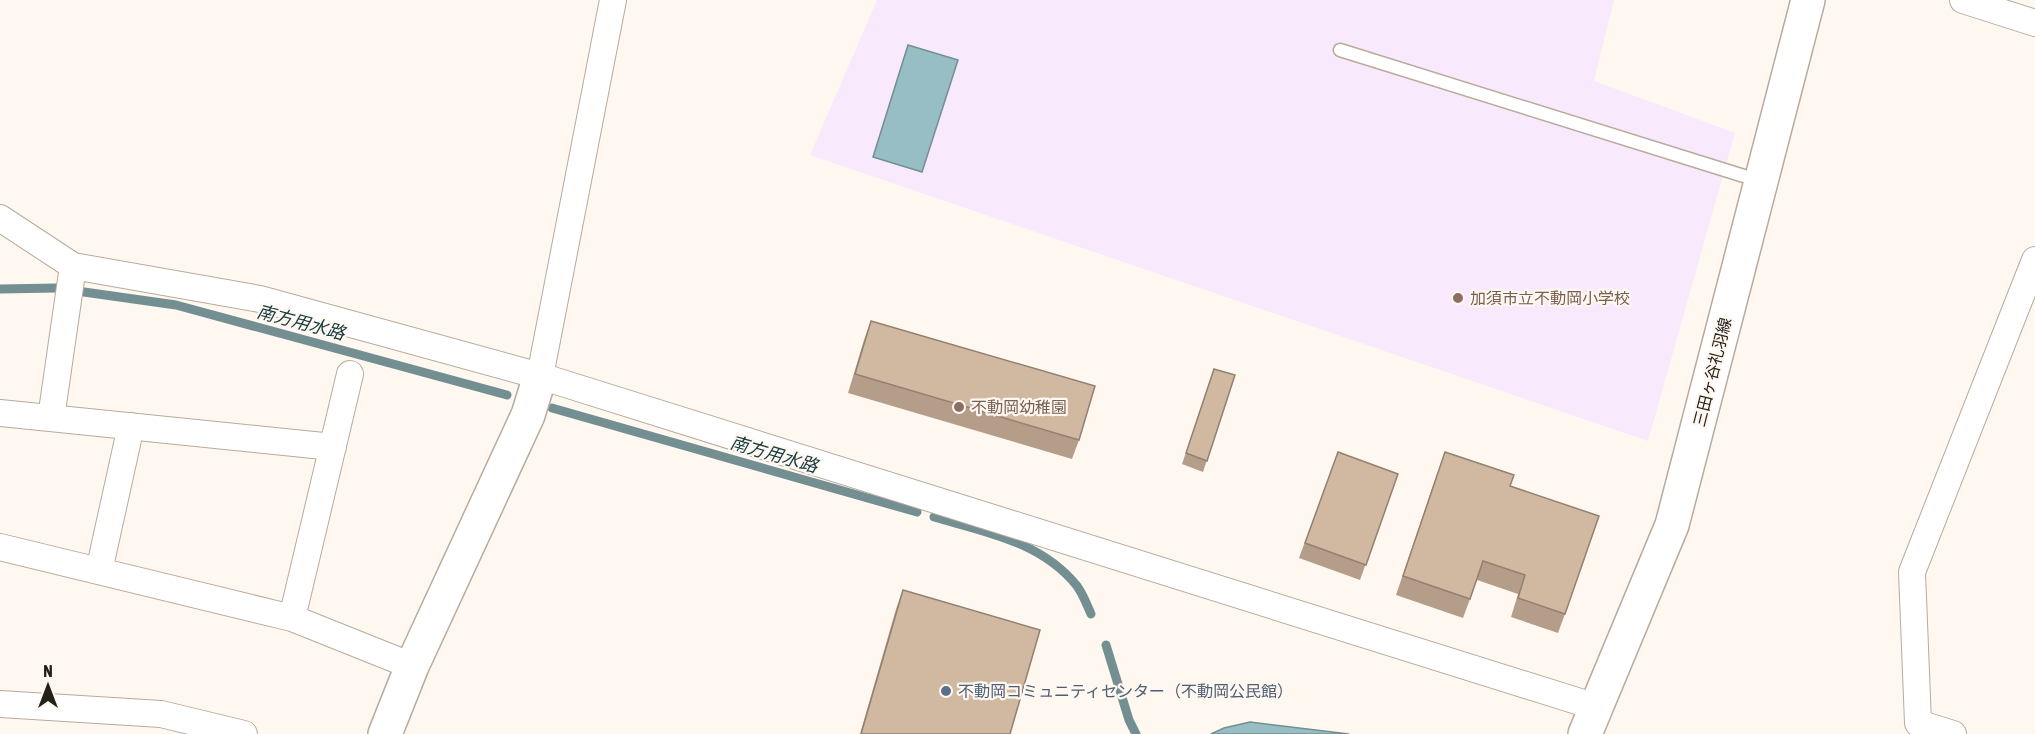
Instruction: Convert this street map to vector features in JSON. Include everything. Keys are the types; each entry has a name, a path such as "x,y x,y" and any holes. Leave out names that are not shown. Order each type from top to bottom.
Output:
{"main road":[{"name":"三田ヶ谷礼羽線","path":"1591,720 1672,525 1808,0"},
{"path":"385,734 412,666 534,395"}],"street":[{"path":"534,395 613,0"},
{"path":"1963,0 2035,23"},
{"path":"0,218 71,280 260,299 534,395 1591,720"},
{"path":"1953,734 1917,723 1912,572 2035,260"},
{"path":"51,418 71,280"},
{"path":"292,618 350,374"},
{"path":"0,413 333,447"},
{"path":"99,571 131,426"},
{"path":"1,553 99,571 292,618 412,666"},
{"path":"0,704 161,714 244,734"}],"lane":[{"path":"1340,50 1761,182"}],"shaded area":[{"name":"加須市立不動岡小学校","path":"877,0 1614,0 1594,81 1735,133 1648,441 810,155"}],"water":[{"path":"908,45 958,60 922,172 873,157"},
{"path":"1250,722 1349,734 1211,734 1224,728"}],"building":[{"path":"871,321 1095,386 1079,440 855,374"},
{"path":"1214,369 1235,375 1207,461 1186,453"},
{"path":"1338,452 1398,474 1366,565 1305,543"},
{"path":"1445,452 1514,475 1510,486 1599,516 1565,614 1518,598 1525,575 1483,561 1470,599 1403,576"},
{"name":"不動岡コミュニティセンター（不動岡公民館）","path":"903,590 1040,630 1010,734 861,734"}],"waterway":[{"name":"南方用水路","path":"0,289 56,288"},
{"name":"南方用水路","path":"84,292 176,305 507,395"},
{"name":"南方用水路","path":"552,408 917,512"},
{"name":"南方用水路","path":"934,517 1012,541 1047,559 1077,586 1091,614"},
{"name":"南方用水路","path":"1106,645 1129,720 1136,734"}],"place":[{"name":"加須市立不動岡小学校","path":"1458,298"},
{"name":"不動岡幼稚園","path":"959,407"},
{"name":"不動岡コミュニティセンター（不動岡公民館）","path":"946,691"}]}
